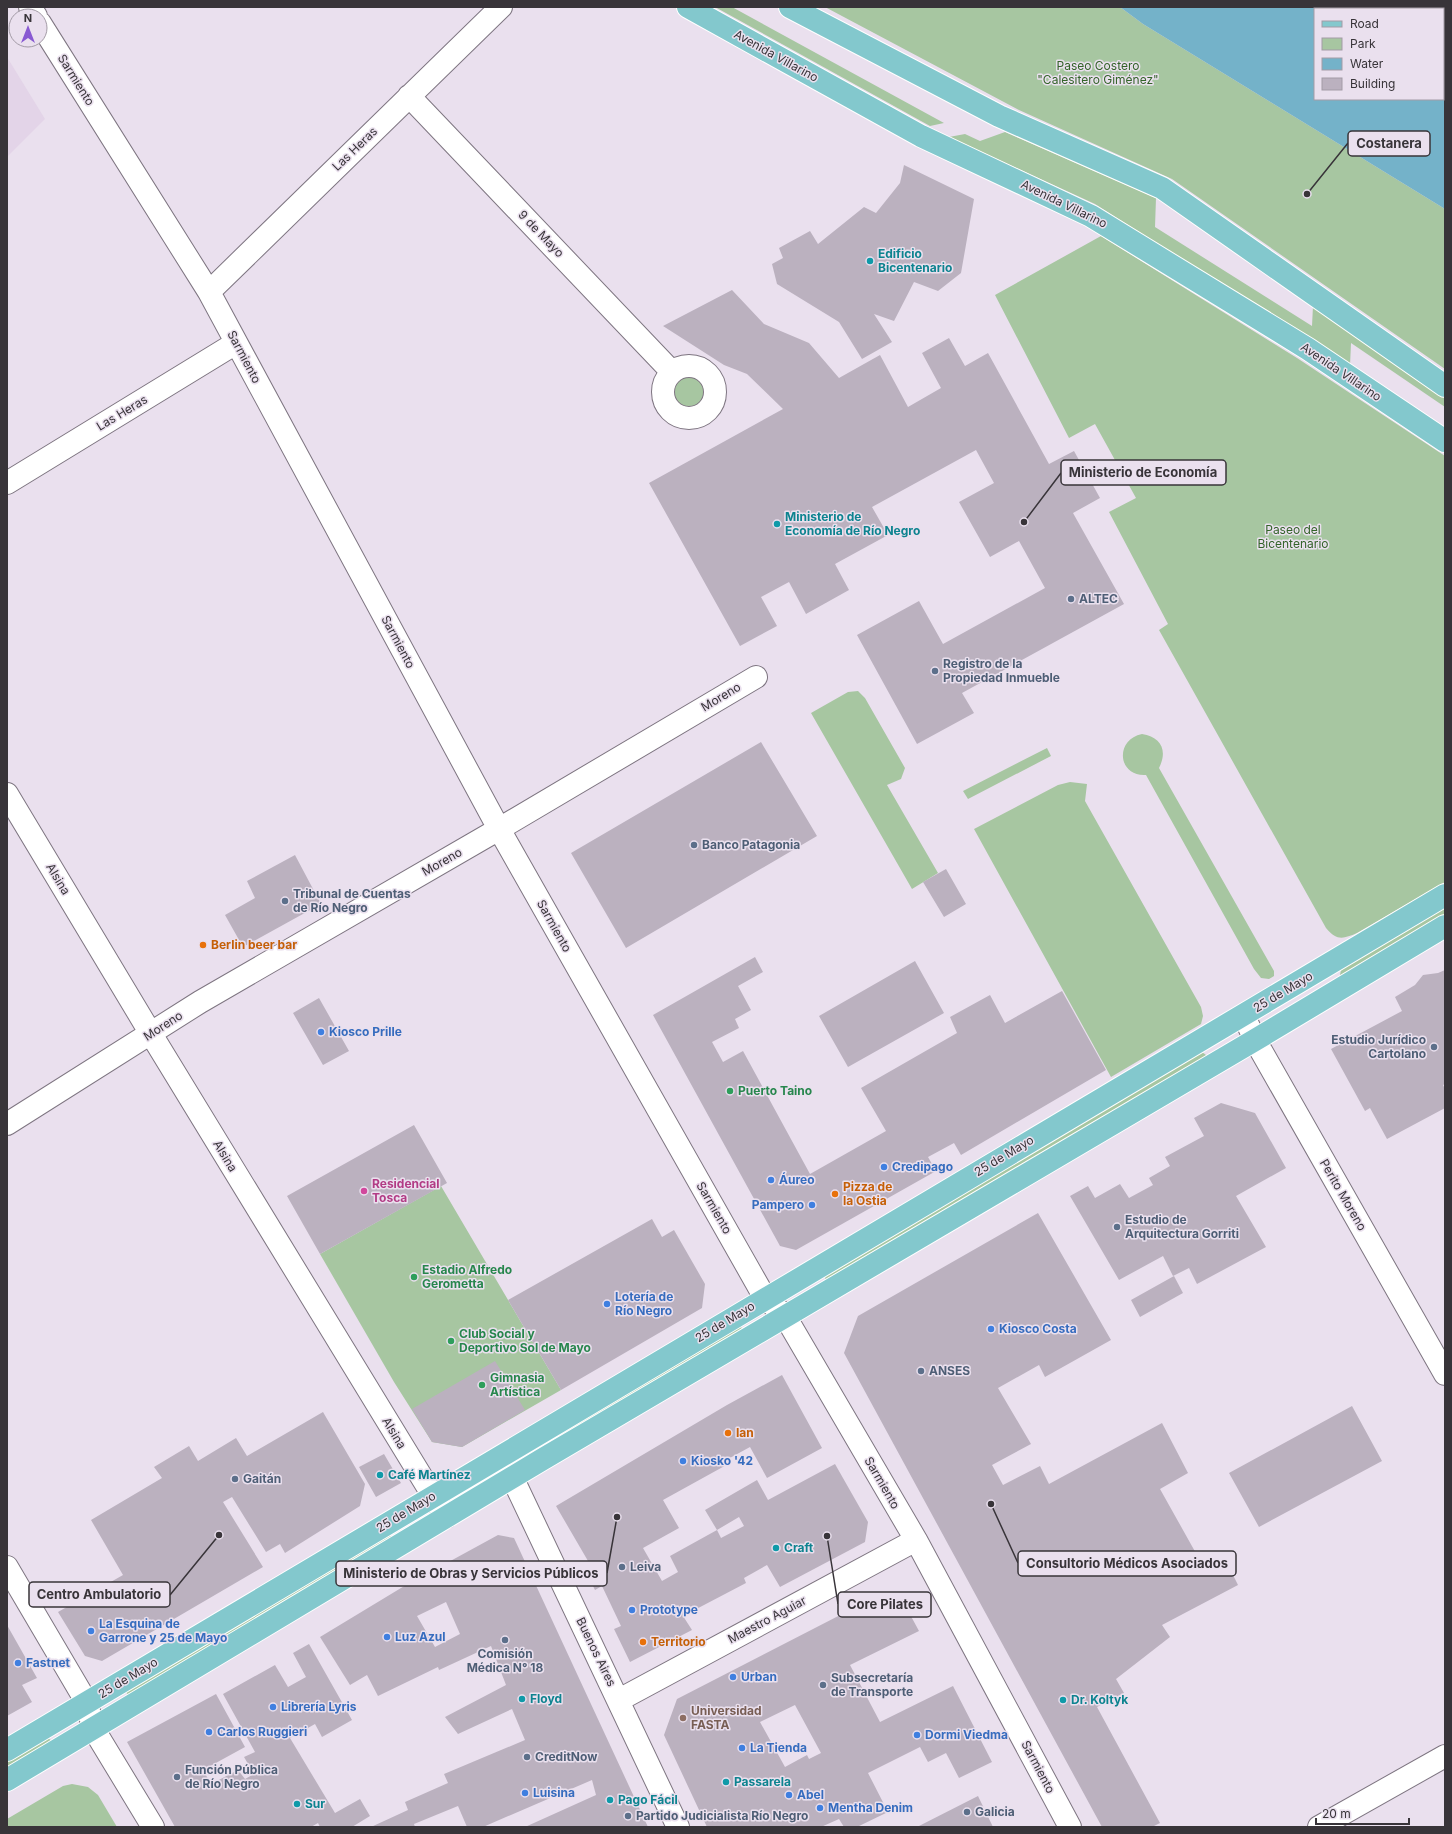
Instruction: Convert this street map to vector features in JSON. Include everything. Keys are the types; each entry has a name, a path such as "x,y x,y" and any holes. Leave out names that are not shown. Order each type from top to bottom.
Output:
{"main road":[{"name":"Avenida Villarino","path":"688,7 920,136 1091,216 1308,349 1445,441"},
{"path":"790,7 999,116 1162,188 1445,386"},
{"name":"25 de Mayo","path":"7,1750 765,1298 1244,1016 1445,895"},
{"name":"25 de Mayo","path":"7,1780 512,1477 1255,1040 1445,926"}],"street":[{"name":"Las Heras","path":"209,292 501,7"},
{"name":"Sarmiento","path":"48,36 209,292 499,829 765,1298 785,1316 916,1540 1070,1827"},
{"name":"9 de Mayo","path":"409,96 672,372"},
{"name":"Las Heras","path":"7,483 236,343"},
{"name":"Moreno","path":"7,1124 200,1002 499,829 756,677"},
{"name":"Alsina","path":"7,794 151,1034 446,1517"},
{"name":"Perito Moreno","path":"1244,1016 1255,1040 1445,1374"},
{"name":"Buenos Aires","path":"512,1477 678,1827"},
{"name":"Maestro Aguiar","path":"619,1700 916,1540"},
{"path":"7,1567 87,1703 93,1728 153,1827"},
{"path":"1318,1827 1445,1756"}],"shaded area":[{"path":"7,57 45,119 7,157"}],"green space":[{"path":"715,7 732,7 944,123 930,126"},
{"name":"Paseo Costero \"Calesitero Giménez\"","path":"825,7 1120,7 1143,24 1445,209 1445,369 1172,179 1019,110"},
{"path":"1005,132 1156,198 1155,227 1312,326 1313,306 1445,398 1445,407 1351,343 1350,366 1095,204 949,137 965,134 980,141"},
{"name":"Paseo del Bicentenario","path":"1101,236 1297,358 1445,456 1445,882 1348,937 1337,937 1326,928 1159,630 1168,624 1109,512 1136,498 1095,424 1069,438 995,295"},
{"path":"689,373 699,376 705,382 708,392 705,402 699,408 689,411 679,408 673,402 670,392 673,382 679,376"},
{"path":"858,691 865,698 905,768 901,779 887,785 938,873 912,889 811,713 848,692"},
{"path":"1142,734 1154,738 1161,745 1163,756 1159,768 1274,971 1274,976 1269,979 1261,978 1254,969 1146,775 1137,774 1130,770 1125,764 1123,758 1127,743 1133,738"},
{"path":"1047,748 1051,756 968,799 963,791"},
{"path":"1070,782 1087,784 1085,801 1201,1007 1203,1016 1201,1024 1111,1077 974,829 1058,785"},
{"path":"1445,908 1445,915 1344,976 1340,975 1341,970"},
{"path":"1202,1052 1206,1055 1206,1057 826,1280 825,1278 827,1275"},
{"name":"Club Social y Deportivo Sol de Mayo","path":"441,1186 561,1390 462,1447 432,1442 394,1382 320,1254"},
{"path":"741,1326 742,1330 549,1444 549,1439"},
{"path":"389,1535 392,1537 128,1695 126,1692 129,1687"},
{"path":"48,1738 52,1741 7,1770 7,1762"},
{"path":"72,1784 88,1787 98,1795 117,1827 7,1827 7,1819 63,1786"}],"water":[{"path":"1120,7 1445,7 1445,209 1143,24"}],"building":[{"name":"Edificio Bicentenario","path":"904,165 974,199 961,273 938,291 914,282 894,321 874,314 892,342 862,359 839,322 777,284 772,264 783,258 779,248 810,231 818,244 864,207 876,213 900,183"},
{"name":"Ministerio de Economía de Río Negro","path":"732,290 764,324 809,343 839,378 880,355 908,407 941,388 922,353 949,338 965,366 988,353 1049,464 1074,451 1100,498 1073,513 1124,604 962,693 974,713 917,744 857,635 919,601 943,644 1045,588 1019,541 990,557 959,502 994,483 976,450 872,507 888,535 835,564 849,590 806,614 789,582 761,597 777,626 740,646 649,483 783,409 747,374 724,365 663,326"},
{"name":"Banco Patagonia","path":"761,742 817,836 626,948 571,853"},
{"name":"Tribunal de Cuentas de Río Negro","path":"295,855 321,904 243,947 225,915 255,898 247,881"},
{"path":"946,869 966,904 944,917 923,882"},
{"path":"755,957 763,972 738,986 751,1010 735,1019 739,1028 712,1042 723,1062 743,1051 810,1174 886,1131 861,1088 957,1033 950,1017 990,995 1005,1023 1062,991 1106,1070 961,1155 954,1143 928,1157 936,1171 796,1250 780,1246 653,1015"},
{"path":"915,961 944,1013 848,1067 819,1016"},
{"path":"1445,970 1445,1084 1443,1085 1445,1089 1445,1108 1387,1139 1370,1108 1365,1111 1331,1049 1402,1011 1395,997 1415,985 1423,975 1438,973"},
{"name":"Kiosco Prille","path":"319,998 349,1051 323,1065 293,1013"},
{"path":"1221,1103 1255,1113 1286,1168 1236,1196 1266,1247 1197,1284 1189,1268 1173,1276 1163,1256 1119,1280 1070,1196 1088,1186 1095,1198 1120,1184 1129,1198 1153,1185 1149,1178 1170,1166 1165,1157 1204,1136 1194,1118"},
{"name":"Residencial Tosca","path":"414,1125 447,1183 320,1254 287,1196"},
{"path":"1038,1213 1111,1340 1045,1377 1039,1365 998,1388 1031,1444 992,1465 1003,1485 1040,1466 1049,1484 1162,1423 1188,1473 1160,1489 1202,1564 1222,1553 1238,1585 1162,1625 1170,1637 1116,1679 1124,1693 1097,1707 1160,1823 1152,1827 1102,1827 844,1353 858,1316"},
{"name":"Lotería de Río Negro","path":"652,1219 662,1237 674,1230 705,1284 702,1308 561,1390 508,1300"},
{"name":"Estudio de Arquitectura Gorriti","path":"1174,1276 1183,1293 1140,1317 1131,1300"},
{"name":"Gimnasia Artística","path":"495,1361 525,1410 462,1447 432,1442 412,1409"},
{"path":"782,1375 822,1448 767,1478 750,1447 728,1459 730,1463 663,1500 679,1528 643,1548 662,1581 678,1572 670,1556 717,1530 705,1510 757,1480 768,1500 835,1464 868,1522 865,1542 780,1587 767,1565 744,1578 746,1583 683,1616 692,1630 630,1662 614,1629 621,1626 602,1586 595,1590 588,1576 595,1573 556,1506 727,1405","holes":["739,1517 744,1526 721,1538 717,1530"]},
{"path":"1352,1406 1382,1461 1259,1527 1229,1473"},
{"path":"323,1412 365,1484 360,1506 285,1553 280,1544 266,1552 232,1497 223,1502 263,1567 102,1661 85,1656 58,1612 123,1575 91,1520 162,1478 154,1467 189,1446 198,1461 236,1438 247,1456"},
{"name":"Café Martínez","path":"384,1454 401,1483 376,1497 359,1467"},
{"path":"498,1535 514,1538 648,1827 525,1827 596,1795 592,1780 483,1827 467,1827 458,1806 414,1824 415,1827 371,1827 408,1810 405,1802 448,1783 444,1774 525,1740 512,1709 458,1734 445,1717 506,1685 491,1646 439,1670 438,1667 378,1696 367,1675 350,1685 320,1637 401,1588","holes":["446,1602 460,1634 435,1647 417,1616"]},
{"path":"883,1593 900,1596 919,1631 850,1665 880,1722 953,1686 992,1762 959,1778 946,1753 928,1762 920,1747 868,1773 888,1812 857,1827 844,1827 839,1819 821,1827 707,1827 664,1735 677,1699","holes":["795,1705 821,1753 809,1759 807,1755 785,1767 760,1722"]},
{"name":"Fastnet","path":"7,1625 37,1678 22,1685 32,1702 7,1716"},
{"path":"309,1644 352,1720 322,1737 315,1724 290,1738 335,1813 360,1799 370,1816 352,1827 320,1827 318,1823 311,1827 175,1827 127,1742 216,1694 245,1747 203,1770 211,1784 238,1770 245,1779 254,1774 244,1757 255,1752 223,1694 275,1665 288,1687 306,1677 293,1653"},
{"name":"Galicia","path":"978,1796 993,1827 917,1827"}],"place":[{"name":"Costanera","path":"1307,194"},
{"name":"Edificio Bicentenario","path":"870,261"},
{"name":"Ministerio de Economía","path":"1024,522"},
{"name":"Ministerio de Economía de Río Negro","path":"777,524"},
{"name":"ALTEC","path":"1071,599"},
{"name":"Registro de la Propiedad Inmueble","path":"935,671"},
{"name":"Banco Patagonia","path":"694,845"},
{"name":"Tribunal de Cuentas de Río Negro","path":"285,901"},
{"name":"Berlin beer bar","path":"203,945"},
{"name":"Kiosco Prille","path":"321,1032"},
{"name":"Estudio Jurídico Cartolano","path":"1434,1047"},
{"name":"Puerto Taino","path":"730,1091"},
{"name":"Credipago","path":"884,1167"},
{"name":"Áureo","path":"771,1180"},
{"name":"Residencial Tosca","path":"364,1191"},
{"name":"Pizza de la Ostia","path":"835,1194"},
{"name":"Pampero","path":"812,1205"},
{"name":"Estudio de Arquitectura Gorriti","path":"1117,1227"},
{"name":"Estadio Alfredo Gerometta","path":"414,1277"},
{"name":"Lotería de Río Negro","path":"607,1304"},
{"name":"Kiosco Costa","path":"991,1329"},
{"name":"Club Social y Deportivo Sol de Mayo","path":"451,1341"},
{"name":"ANSES","path":"921,1371"},
{"name":"Gimnasia Artística","path":"482,1385"},
{"name":"Ian","path":"728,1433"},
{"name":"Kiosko '42","path":"683,1461"},
{"name":"Café Martínez","path":"380,1475"},
{"name":"Gaitán","path":"235,1479"},
{"name":"Consultorio Médicos Asociados","path":"991,1504"},
{"name":"Ministerio de Obras y Servicios Públicos","path":"617,1517"},
{"name":"Centro Ambulatorio","path":"219,1535"},
{"name":"Core Pilates","path":"827,1536"},
{"name":"Craft","path":"776,1548"},
{"name":"Leiva","path":"622,1567"},
{"name":"Prototype","path":"632,1610"},
{"name":"La Esquina de Garrone y 25 de Mayo","path":"91,1631"},
{"name":"Luz Azul","path":"387,1637"},
{"name":"Comisión Médica N° 18","path":"505,1640"},
{"name":"Territorio","path":"643,1642"},
{"name":"Fastnet","path":"18,1663"},
{"name":"Urban","path":"733,1677"},
{"name":"Subsecretaría de Transporte","path":"823,1685"},
{"name":"Floyd","path":"522,1699"},
{"name":"Dr. Koltyk","path":"1063,1700"},
{"name":"Librería Lyris","path":"273,1707"},
{"name":"Universidad FASTA","path":"683,1718"},
{"name":"Carlos Ruggieri","path":"209,1732"},
{"name":"Dormi Viedma","path":"917,1735"},
{"name":"La Tienda","path":"742,1748"},
{"name":"CreditNow","path":"527,1757"},
{"name":"Función Pública de Río Negro","path":"177,1777"},
{"name":"Passarela","path":"726,1782"},
{"name":"Luisina","path":"525,1793"},
{"name":"Abel","path":"789,1795"},
{"name":"Pago Fácil","path":"610,1800"},
{"name":"Sur","path":"297,1804"},
{"name":"Mentha Denim","path":"820,1808"},
{"name":"Galicia","path":"967,1812"},
{"name":"Partido Judicialista Río Negro","path":"628,1816"}]}
